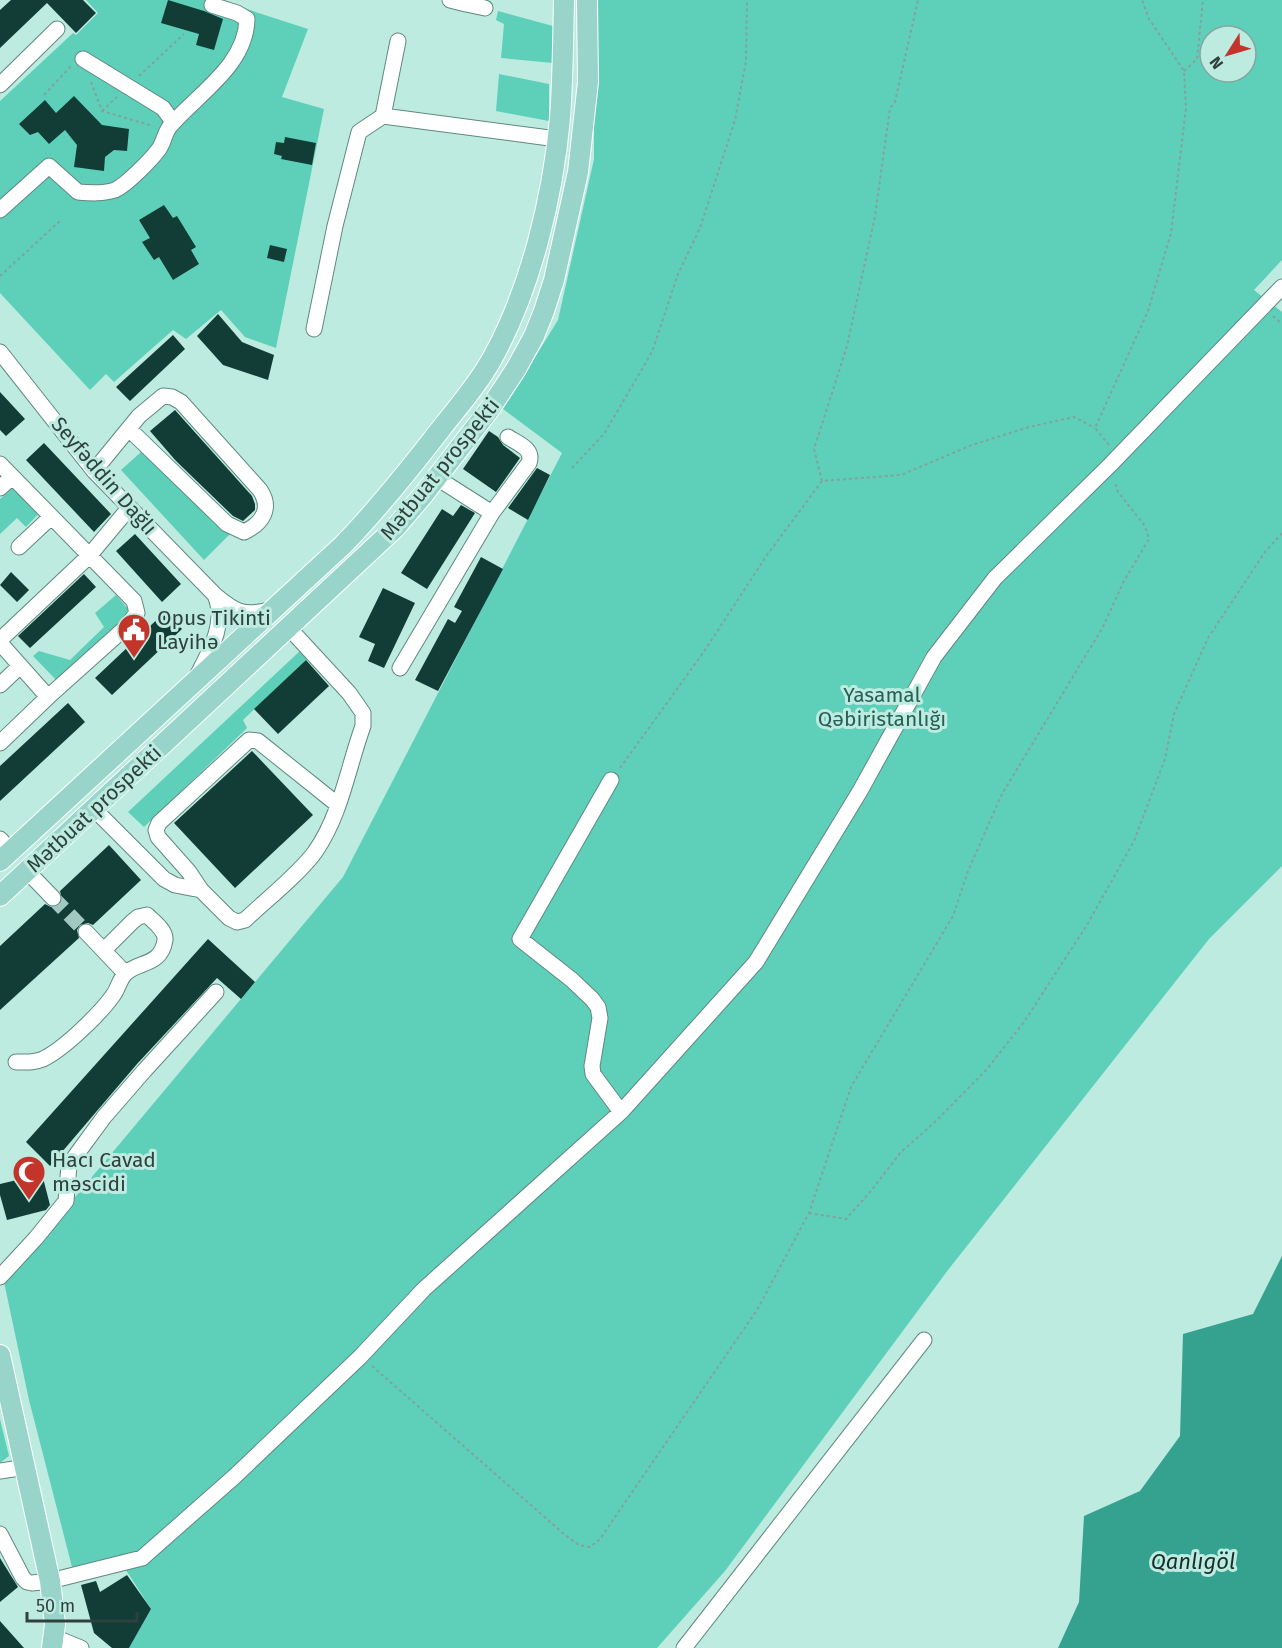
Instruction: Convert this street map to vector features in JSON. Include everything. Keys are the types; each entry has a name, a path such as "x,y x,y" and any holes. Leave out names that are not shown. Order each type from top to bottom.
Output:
{"main road":[{"name":"Mətbuat prospekti","path":"4,850 193,683 343,545 374,513 470,392 492,358 510,321 528,274 541,226 557,139 564,0"},
{"name":"Mətbuat prospekti","path":"0,896 395,528 489,410 516,369 534,336 554,280 579,162 588,82 588,0"},
{"path":"0,1355 50,1581 54,1608 53,1642"}],"street":[{"path":"450,0 467,2 484,8"},
{"path":"0,210 49,166 78,192 99,193 115,190 125,183 159,148 170,126 223,74 236,54 247,29 247,18 212,5"},
{"path":"0,85 57,29"},
{"path":"382,116 398,41"},
{"path":"83,59 163,108 170,126"},
{"path":"314,329 335,226 359,132 382,116 557,139"},
{"path":"0,1534 27,1582 50,1581 142,1558 234,1477 360,1357 424,1289 621,1112 756,962 860,791 934,657 995,579 1115,461 1282,287"},
{"name":"Seyfəddin Dağlı","path":"0,352 94,471 215,595 243,614 273,609"},
{"path":"94,471 129,429 139,417 164,396 181,402 260,490 266,498 267,507 263,515 251,529 244,532 227,524 129,429"},
{"path":"400,668 492,513 529,463 531,457 529,451 508,437"},
{"path":"0,464 134,601 137,613 125,628 0,743"},
{"path":"0,488 12,477"},
{"path":"437,478 492,513"},
{"path":"48,697 0,642 89,556 129,508"},
{"path":"19,548 51,517"},
{"path":"193,683 210,650 217,629 220,611 215,595"},
{"path":"289,628 349,693 363,713 363,726 338,805 314,853 245,920 237,922 229,918 201,890 189,872 158,837 156,830 159,823 249,740 258,741 338,805"},
{"path":"0,686 20,666"},
{"path":"611,780 520,939 572,980 596,1004 600,1018 592,1066 593,1074 621,1112"},
{"path":"94,809 164,879 175,885 201,890"},
{"path":"27,871 52,898"},
{"path":"16,1062 32,1063 44,1059 68,1041 113,995 125,973 151,962 158,955 165,940 164,934 147,915 138,917 104,951"},
{"path":"86,932 125,973"},
{"path":"0,1277 66,1201 69,1165 85,1143 144,1071 216,992"},
{"path":"684,1648 924,1340"},
{"path":"0,1471 26,1467"},
{"path":"53,1642 81,1648"}],"path":[{"path":"572,468 604,434 652,352 678,274 700,228 735,120 746,61 747,0"},
{"path":"822,481 814,449 847,346 875,216 890,108 895,102 898,91 918,0"},
{"path":"1095,428 1148,310 1172,233 1186,108 1184,71 1149,19 1142,0"},
{"path":"1184,71 1197,58 1203,0"},
{"path":"102,111 184,34"},
{"path":"44,95 77,60 83,59 102,111"},
{"path":"102,111 170,126"},
{"path":"0,276 62,220"},
{"path":"360,1357 565,1535 579,1545 590,1547 600,1539 757,1311 809,1212 851,1087 952,916 968,871 1002,794 1103,627 1124,581 1149,539 1145,526 1118,492 1115,461 1095,428 1074,417 1029,427 972,445 901,475 822,481 767,555 703,653 611,780"},
{"path":"809,1212 846,1219 901,1152 987,1070 1024,1022 1087,925 1134,841 1165,759 1174,714 1208,638 1265,552 1282,533"}],"green space":[{"path":"86,0 219,0 308,29 282,97 324,109 276,348 245,337 221,310 186,339 173,330 114,382 106,374 90,390 0,293 0,101 73,33 76,35 98,13"},
{"name":"Yasamal Qəbiristanlığı","path":"594,0 1282,0 1282,260 1254,290 1282,312 1282,866 1209,939 948,1270 725,1571 657,1648 129,1648 151,1609 117,1556 72,1567 29,1400 4,1282 343,877 562,453 503,409 558,320 594,159"},
{"path":"498,11 553,26 553,63 501,58 504,24 496,20"},
{"path":"499,74 549,84 549,121 496,111"},
{"path":"150,444 231,533 204,560 121,470"},
{"path":"20,481 45,507 26,527 17,518 0,534 0,499"},
{"path":"116,595 135,617 62,686 33,656 39,651 70,660 104,627 95,613"},
{"path":"301,650 308,658 243,720 247,728 144,827 128,812"},
{"path":"0,1419 9,1456 0,1463"}],"water":[{"name":"Qanlıgöl","path":"1282,1256 1282,1648 1058,1648 1079,1602 1084,1516 1140,1491 1180,1436 1183,1334 1253,1314"}],"building":[{"path":"11,0 83,0 96,13 76,33 47,3 0,48 0,10"},
{"path":"168,0 223,19 214,50 196,45 199,34 161,23"},
{"path":"74,96 102,125 129,129 127,151 114,150 105,157 104,171 74,167 77,145 65,130 49,144 38,132 30,135 19,124 45,100 56,113"},
{"path":"285,137 316,143 312,165 281,159 282,156 274,154 276,142 284,143"},
{"path":"164,205 173,218 177,216 196,247 191,250 199,264 173,280 159,257 154,260 142,242 150,238 139,220"},
{"path":"270,245 287,249 284,262 267,258"},
{"path":"218,314 242,342 274,355 268,380 223,365 197,336"},
{"path":"173,335 185,349 130,401 116,387"},
{"path":"0,392 25,419 6,436 0,430"},
{"path":"175,410 252,496 255,510 243,521 233,516 176,461 150,431"},
{"path":"489,431 520,458 496,492 463,469"},
{"path":"44,443 111,514 94,532 26,460"},
{"path":"537,468 550,475 528,520 508,508"},
{"path":"461,505 475,513 427,589 401,573 442,509 453,516"},
{"path":"135,534 181,584 162,602 116,551"},
{"path":"481,557 503,569 438,691 415,680 448,619 455,623 462,611 454,607"},
{"path":"11,572 29,590 17,602 0,585"},
{"path":"84,574 96,587 30,648 18,636"},
{"path":"383,588 415,603 384,668 368,661 375,644 359,637"},
{"path":"166,611 182,629 112,695 95,678"},
{"path":"306,660 329,686 278,734 254,709"},
{"path":"68,703 85,722 0,801 0,766"},
{"path":"252,751 313,815 235,888 174,823"},
{"path":"109,845 141,880 93,925 88,923 80,925 77,930 79,938 0,1010 0,946 45,904 51,907 59,905 62,900 60,891"},
{"path":"208,939 255,982 241,999 217,978 137,1064 50,1166 26,1142"},
{"path":"42,1174 50,1205 46,1210 7,1220 0,1195 0,1184"},
{"path":"0,1558 18,1587 0,1602"},
{"path":"127,1575 151,1609 129,1648 112,1648 94,1633 81,1585 96,1581 100,1592"},
{"path":"0,1621 24,1648 0,1648"}],"tunnel":[{"path":"53,898 86,932"}],"place":[{"name":"Opus Tikinti Layihə","path":"134,659"},
{"name":"Hacı Cavad məscidi","path":"29,1201"}]}
